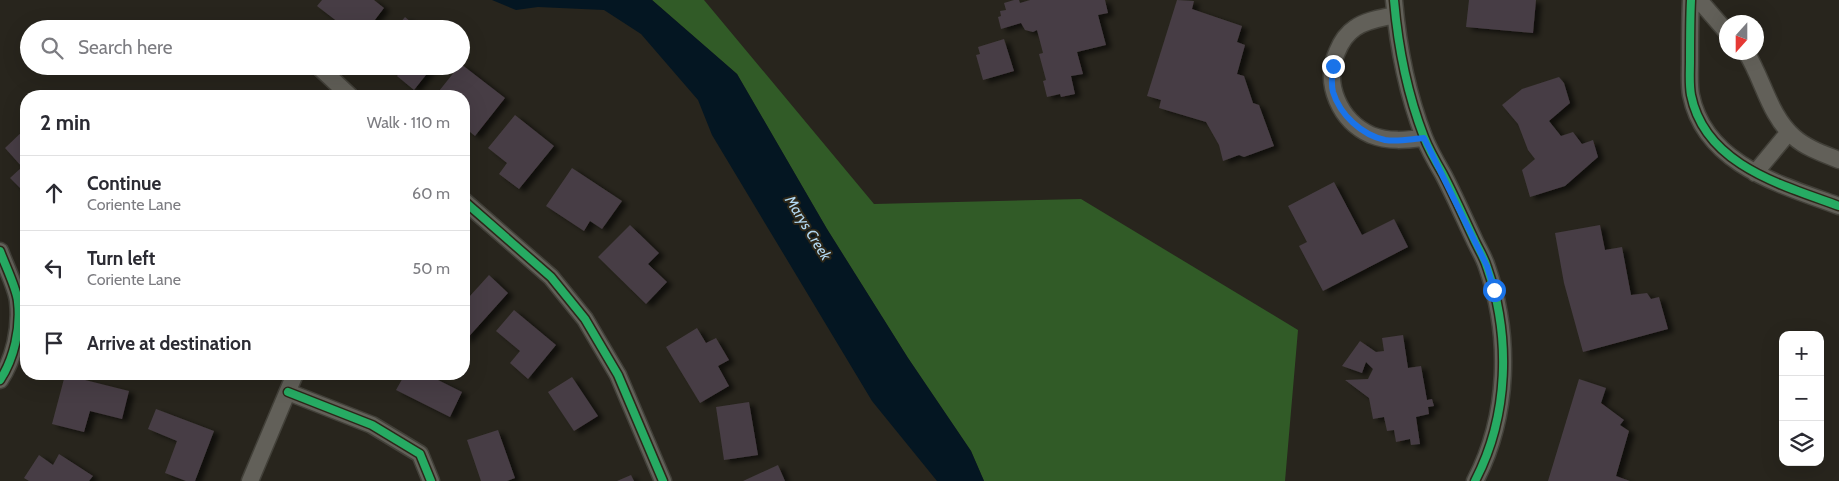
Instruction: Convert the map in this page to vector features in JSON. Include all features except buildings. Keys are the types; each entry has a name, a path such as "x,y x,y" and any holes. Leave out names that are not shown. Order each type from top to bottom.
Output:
{"street":[{"path":"1691,0 1690,86 1695,109 1701,123 1718,146 1734,160 1755,173 1839,206"},
{"path":"1699,0 1719,23"},
{"path":"1424,138 1384,140 1361,130 1342,111 1333,91 1332,78 1335,56 1340,44 1347,35 1364,23 1394,7 1407,84 1424,138 1487,266 1499,318 1504,372 1501,399 1497,425 1475,481"},
{"path":"1750,60 1769,102 1789,132 1804,145 1839,160"},
{"path":"328,75 344,90"},
{"path":"1755,173 1789,132"},
{"path":"470,206 551,277 585,319 618,375 663,481"},
{"path":"0,251 18,301 17,335 11,360 2,377"},
{"path":"250,481 293,380"},
{"path":"288,392 372,425 420,454 431,481"}],"green space":[{"path":"652,0 704,0 874,204 1081,199 1298,330 1285,481 984,481 971,451 908,358 827,229 737,74"}],"water":[{"name":"Marys Creek","path":"492,0 652,0 737,74 827,229 908,358 971,451 984,481 937,481 872,401 712,135 698,100 641,34 604,10 538,7 516,10"}],"cycle path":[{"path":"1394,0 1404,70 1418,120 1428,147 1447,182 1487,267 1495,293 1500,320 1503,348 1503,376 1500,403 1495,430 1475,481"},
{"path":"1691,0 1691,95 1699,119 1712,139 1729,155 1749,169 1794,190 1839,206"},
{"path":"470,206 551,277 585,319 618,375 663,481"},
{"path":"0,251 15,291 19,312 13,353 0,380"},
{"path":"288,392 372,425 420,454 431,481"}],"route":[{"path":"1333,66 1333,91 1337,102 1342,111 1361,130 1384,140 1424,138 1487,266 1494,290"}]}
